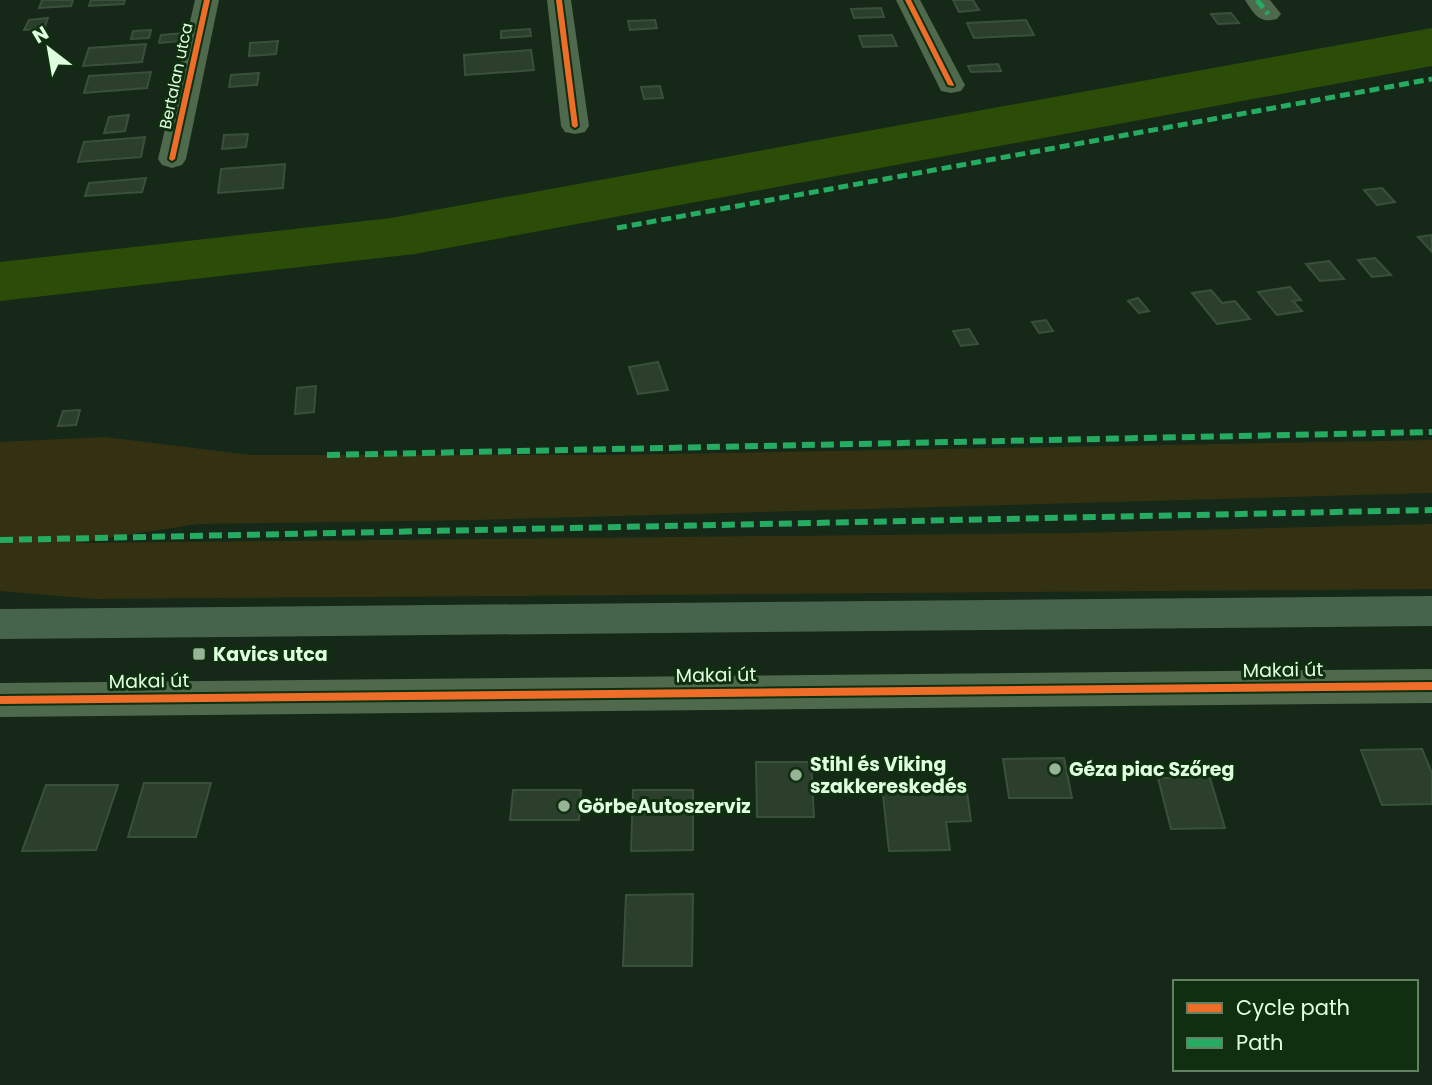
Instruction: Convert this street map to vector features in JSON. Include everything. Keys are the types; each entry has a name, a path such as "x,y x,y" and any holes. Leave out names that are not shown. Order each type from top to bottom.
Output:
{"main road":[{"path":"0,624 1432,611"}],"street":[{"name":"Bertalan utca","path":"172,159 207,0"},
{"path":"559,0 575,126"},
{"path":"908,0 951,85"},
{"name":"Makai út","path":"4,710 1432,686"}],"shaded area":[{"path":"1432,28 1432,66 415,254 0,301 0,262 391,218"},
{"path":"104,437 251,455 614,455 1432,440 1432,493 477,520 198,524 75,543 1075,533 1432,524 1432,589 93,599 0,591 0,442"}],"building":[{"path":"42,0 73,0 71,6 39,8"},
{"path":"91,0 125,0 124,4 89,6"},
{"path":"953,0 973,0 979,10 959,12"},
{"path":"881,8 884,17 854,18 851,9"},
{"path":"1231,13 1239,23 1218,24 1211,14"},
{"path":"48,18 44,29 24,30 29,20"},
{"path":"655,20 657,28 630,30 628,21"},
{"path":"1026,20 1034,35 974,38 967,23"},
{"path":"530,29 531,36 501,38 501,31"},
{"path":"151,30 149,38 131,39 133,31"},
{"path":"184,33 182,41 159,43 161,35"},
{"path":"892,35 897,46 863,47 859,36"},
{"path":"278,41 276,54 249,56 250,43"},
{"path":"146,44 142,62 83,66 89,48"},
{"path":"531,50 534,70 465,75 464,55"},
{"path":"998,64 1001,71 971,72 968,66"},
{"path":"151,72 147,88 84,93 89,76"},
{"path":"259,73 257,85 229,87 231,75"},
{"path":"660,86 663,98 644,99 641,87"},
{"path":"129,115 125,131 104,133 109,117"},
{"path":"248,134 246,147 222,149 224,135"},
{"path":"145,137 141,157 78,162 84,142"},
{"path":"285,164 283,188 218,193 221,169"},
{"path":"146,178 142,192 85,196 89,183"},
{"path":"1382,188 1395,202 1377,205 1364,190"},
{"path":"1432,235 1432,252 1418,237"},
{"path":"1375,258 1391,275 1372,277 1358,260"},
{"path":"1329,261 1344,279 1320,281 1306,264"},
{"path":"1290,287 1301,300 1293,301 1302,311 1277,315 1258,292"},
{"path":"1211,290 1222,303 1235,301 1250,319 1217,324 1192,293"},
{"path":"1138,298 1149,311 1139,313 1128,301"},
{"path":"1046,320 1053,331 1039,333 1032,322"},
{"path":"969,329 978,344 961,346 953,331"},
{"path":"658,362 668,390 638,394 629,367"},
{"path":"316,386 314,412 295,414 297,388"},
{"path":"80,410 76,425 58,426 63,411"},
{"path":"1422,749 1432,773 1432,804 1382,805 1361,750"},
{"path":"1064,758 1072,798 1009,798 1003,759"},
{"path":"756,762 811,762 814,817 757,817"},
{"path":"1158,778 1210,778 1225,828 1171,829"},
{"path":"144,783 211,783 196,837 128,837"},
{"path":"46,785 118,785 96,850 22,851"},
{"path":"966,785 971,821 946,822 950,850 889,851 882,786"},
{"path":"513,790 581,790 579,820 510,820"},
{"path":"633,790 693,790 693,850 631,851"},
{"path":"693,894 692,966 623,966 626,895"}],"marked path":[{"path":"1257,0 1268,14"},
{"path":"617,228 1432,79"},
{"path":"327,455 1432,432"},
{"path":"0,540 1432,510"}],"cycle path":[{"path":"172,159 207,0"},
{"path":"559,0 575,126"},
{"path":"908,0 951,85"},
{"path":"0,700 1432,686"}],"place":[{"name":"Kavics utca","path":"199,654"},
{"name":"Géza piac Szőreg","path":"1055,769"},
{"name":"Stihl és Viking szakkereskedés","path":"796,775"},
{"name":"GörbeAutoszerviz","path":"564,806"}]}
